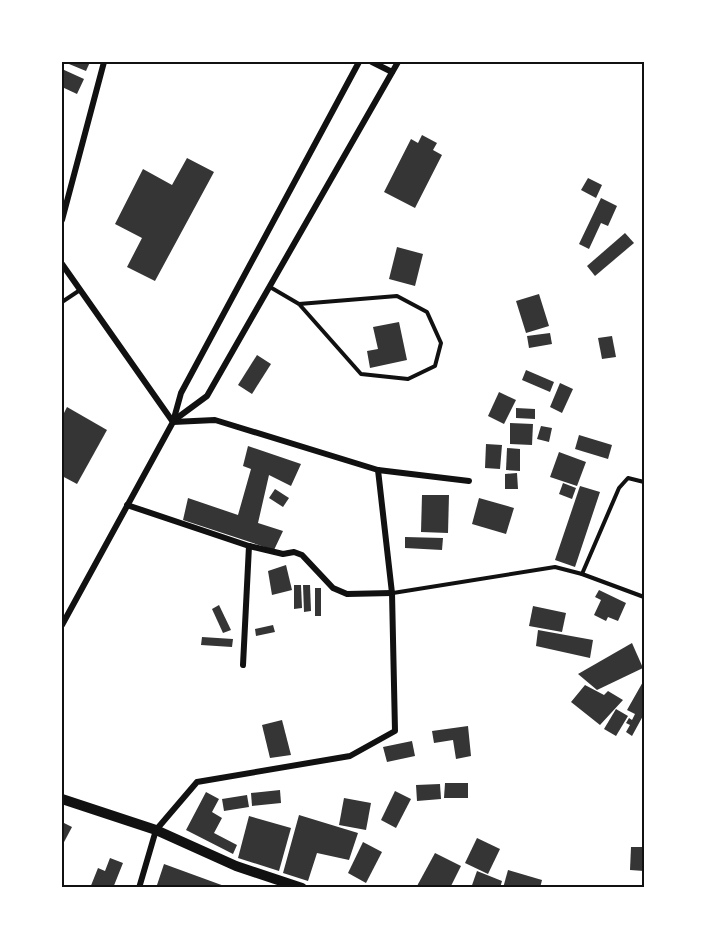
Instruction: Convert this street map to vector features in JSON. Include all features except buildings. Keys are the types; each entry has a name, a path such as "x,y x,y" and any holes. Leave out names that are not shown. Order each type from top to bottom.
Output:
{"street":[{"path":"62,220 104,62"},
{"path":"62,625 173,422 181,393 358,62"},
{"path":"372,62 392,72"},
{"path":"173,422 207,396 398,62"},
{"path":"62,264 173,422"},
{"path":"173,422 215,420 378,470 469,481"},
{"path":"138,888 156,830 196,782 350,756 395,731 392,593 378,470"},
{"path":"127,505 249,546 282,554 294,552 302,555 333,588 347,594 392,593"},
{"path":"243,665 249,546"},
{"path":"62,799 156,830 236,866 300,887"}],"lane":[{"path":"269,287 299,304 361,374 408,379 435,366 441,343 427,312 397,296 299,304"},
{"path":"62,302 80,290"},
{"path":"582,574 620,488 627,478 645,482"},
{"path":"392,593 555,567 582,574 645,597"}]}
